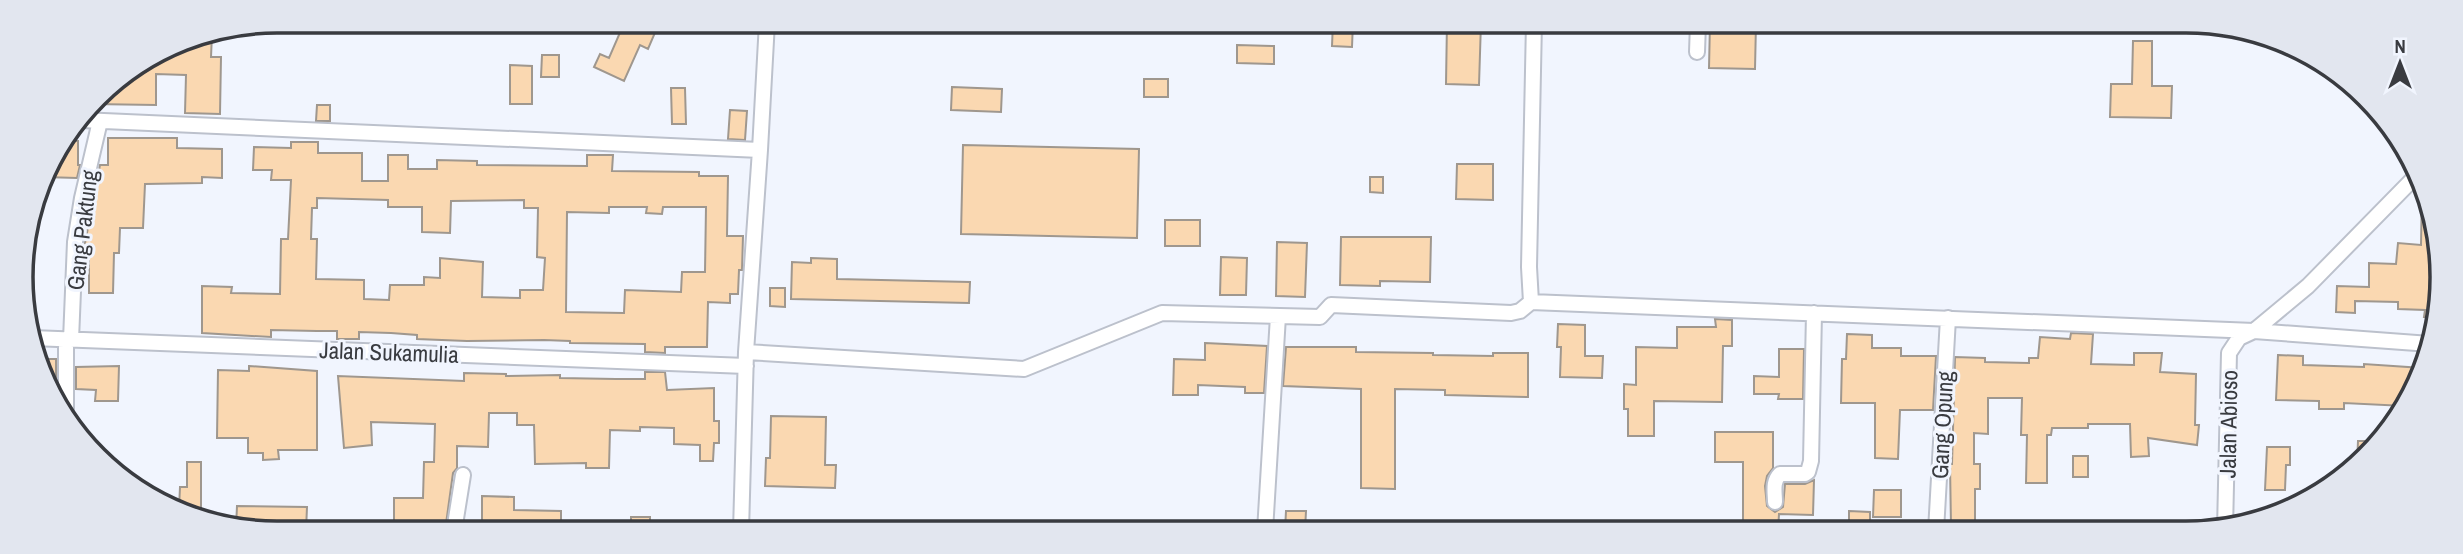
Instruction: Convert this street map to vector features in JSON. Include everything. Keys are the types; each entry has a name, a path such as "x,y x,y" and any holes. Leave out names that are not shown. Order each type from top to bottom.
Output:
{"street":[{"path":"1534,33 1529,267 1531,302 2254,331 2420,343"},
{"path":"1697,52 1698,33"},
{"path":"741,521 746,359 766,34"},
{"path":"91,121 761,150"},
{"name":"Gang Paktung","path":"66,399 75,242 100,121"},
{"name":"Jalan Abioso","path":"2225,517 2229,353 2239,338 2254,331 2308,286 2410,182"},
{"name":"Jalan Sukamulia","path":"42,339 1024,369 1162,313 1320,317 1331,305 1511,313 1520,311 1531,302"},
{"path":"1775,502 1775,482 1780,474 1805,474 1810,468 1814,313"},
{"path":"1266,520 1278,316"},
{"name":"Gang Opung","path":"1937,520 1948,318"},
{"path":"456,521 463,475"}],"building":[{"path":"1333,33 1353,33 1352,47 1332,46"},
{"path":"1447,33 1481,33 1479,85 1446,84"},
{"path":"1710,33 1756,33 1755,69 1709,68"},
{"path":"619,34 655,34 648,49 640,45 624,81 594,67 600,54 609,58"},
{"path":"2133,41 2152,41 2152,86 2172,86 2171,118 2110,117 2111,84 2132,84"},
{"path":"212,43 211,57 221,57 220,114 185,113 186,75 156,74 156,105 106,104 155,66"},
{"path":"1237,45 1274,46 1274,64 1237,63"},
{"path":"542,55 559,55 559,77 541,77"},
{"path":"510,65 532,66 532,104 510,104"},
{"path":"1144,79 1168,79 1168,97 1144,97"},
{"path":"952,87 1002,89 1001,112 951,110"},
{"path":"671,88 685,88 686,124 672,124"},
{"path":"317,105 330,105 330,121 316,121"},
{"path":"730,110 747,111 745,140 728,139"},
{"path":"108,138 177,138 177,148 222,149 222,178 202,177 202,183 145,184 143,228 120,228 119,253 114,253 113,293 89,293 89,253 84,253 85,243 100,165 108,165"},
{"path":"75,141 78,141 80,165 77,178 55,177"},
{"path":"291,142 318,142 318,153 362,153 362,181 388,181 388,155 408,155 408,169 437,169 437,160 477,161 477,165 587,166 587,155 613,155 612,171 699,172 699,176 728,176 727,236 743,236 738,294 730,294 730,303 708,302 707,347 665,347 665,353 645,352 645,344 417,339 417,335 391,333 359,332 359,339 337,339 337,331 271,330 271,337 202,333 202,286 232,287 231,293 280,294 281,239 288,239 291,180 271,180 272,170 253,170 254,147 291,148","holes":["317,198 388,200 388,207 422,207 422,232 450,233 451,201 524,200 524,208 538,208 537,257 545,258 543,290 520,290 520,298 482,297 483,262 440,258 440,278 424,277 424,285 390,285 389,300 364,299 364,280 316,279 317,239 311,239 312,208 317,208","609,207 647,207 646,213 662,214 663,207 706,207 705,272 682,272 681,292 625,290 624,313 566,312 567,212 609,213"]},
{"path":"963,145 1139,149 1137,238 961,234"},
{"path":"1457,164 1493,164 1493,200 1456,199"},
{"path":"1370,177 1383,177 1383,193 1370,192"},
{"path":"2422,216 2429,261 2426,317 2424,317 2425,310 2398,309 2398,302 2355,301 2355,313 2336,312 2337,286 2369,287 2369,263 2396,264 2398,243 2421,245"},
{"path":"1165,220 1200,220 1200,246 1165,246"},
{"path":"1341,237 1431,237 1430,282 1380,281 1380,286 1340,285"},
{"path":"1277,242 1307,243 1305,297 1276,296"},
{"path":"1221,257 1247,258 1246,295 1220,295"},
{"path":"811,258 837,259 837,279 970,282 969,303 791,299 792,262 811,263"},
{"path":"770,288 785,288 785,307 770,306"},
{"path":"1715,319 1732,320 1732,346 1723,346 1722,402 1654,401 1654,436 1628,436 1624,384 1636,385 1636,347 1677,348 1677,327 1716,327"},
{"path":"1558,324 1585,325 1585,356 1603,356 1602,378 1560,377 1561,347 1557,347"},
{"path":"2071,333 2093,334 2091,364 2134,365 2134,353 2162,353 2160,372 2196,374 2195,425 2199,425 2197,445 2148,438 2149,456 2131,457 2130,424 2088,424 2088,428 2052,428 2051,435 2047,435 2047,483 2026,483 2027,435 2021,435 2022,398 1988,398 1988,434 1974,433 1974,464 1980,464 1980,489 1975,489 1975,520 1951,520 1950,464 1955,357 1985,358 1985,362 2029,363 2029,358 2038,358 2040,337 2070,339"},
{"path":"1847,334 1872,335 1872,348 1901,348 1901,356 1936,356 1933,410 1900,410 1898,459 1875,458 1875,403 1841,403 1842,359 1846,359"},
{"path":"1205,343 1267,346 1264,393 1245,393 1245,387 1198,385 1198,395 1173,395 1174,359 1205,360"},
{"path":"1286,347 1356,347 1356,352 1433,355 1493,356 1493,353 1528,353 1528,397 1445,395 1445,390 1395,389 1395,489 1361,488 1361,389 1283,386"},
{"path":"1779,349 1804,349 1803,399 1778,399 1779,394 1754,394 1754,376 1779,377"},
{"path":"2278,355 2303,356 2303,365 2364,367 2364,364 2412,367 2393,405 2344,403 2344,409 2319,409 2319,401 2276,400"},
{"path":"48,359 56,359 56,380"},
{"path":"119,366 118,401 95,401 96,390 76,389 76,367"},
{"path":"249,366 317,371 317,450 278,450 279,459 263,460 263,453 248,453 248,438 217,438 218,370 249,371"},
{"path":"645,372 665,372 667,390 714,388 714,421 719,421 719,443 714,443 713,461 700,461 700,445 674,444 674,428 640,427 640,431 610,430 609,468 586,468 586,463 535,464 534,425 517,425 517,413 489,413 488,447 457,446 457,468 453,473 446,521 394,521 394,498 423,498 424,462 434,462 435,424 371,422 372,445 344,448 338,376 464,381 464,373 645,379"},
{"path":"771,416 826,417 825,465 836,465 835,488 765,486 766,458 770,458"},
{"path":"1715,432 1773,432 1773,468 1767,476 1765,486 1767,506 1775,512 1783,507 1785,484 1805,484 1814,480 1813,515 1779,514 1779,520 1743,520 1743,462 1715,462"},
{"path":"2358,441 2366,441 2358,449"},
{"path":"2267,447 2290,447 2285,490 2265,490"},
{"path":"2073,456 2088,456 2088,477 2073,477"},
{"path":"187,462 201,462 201,509 179,500 180,487 187,487"},
{"path":"1874,490 1901,490 1901,517 1873,517"},
{"path":"482,496 514,497 514,510 561,511 561,521 482,521"},
{"path":"237,506 307,507 306,521 236,517"},
{"path":"1286,511 1306,511 1306,520 1286,520"},
{"path":"1849,511 1870,512 1870,520 1849,520"},
{"path":"631,517 650,517 650,521 631,521"}]}
